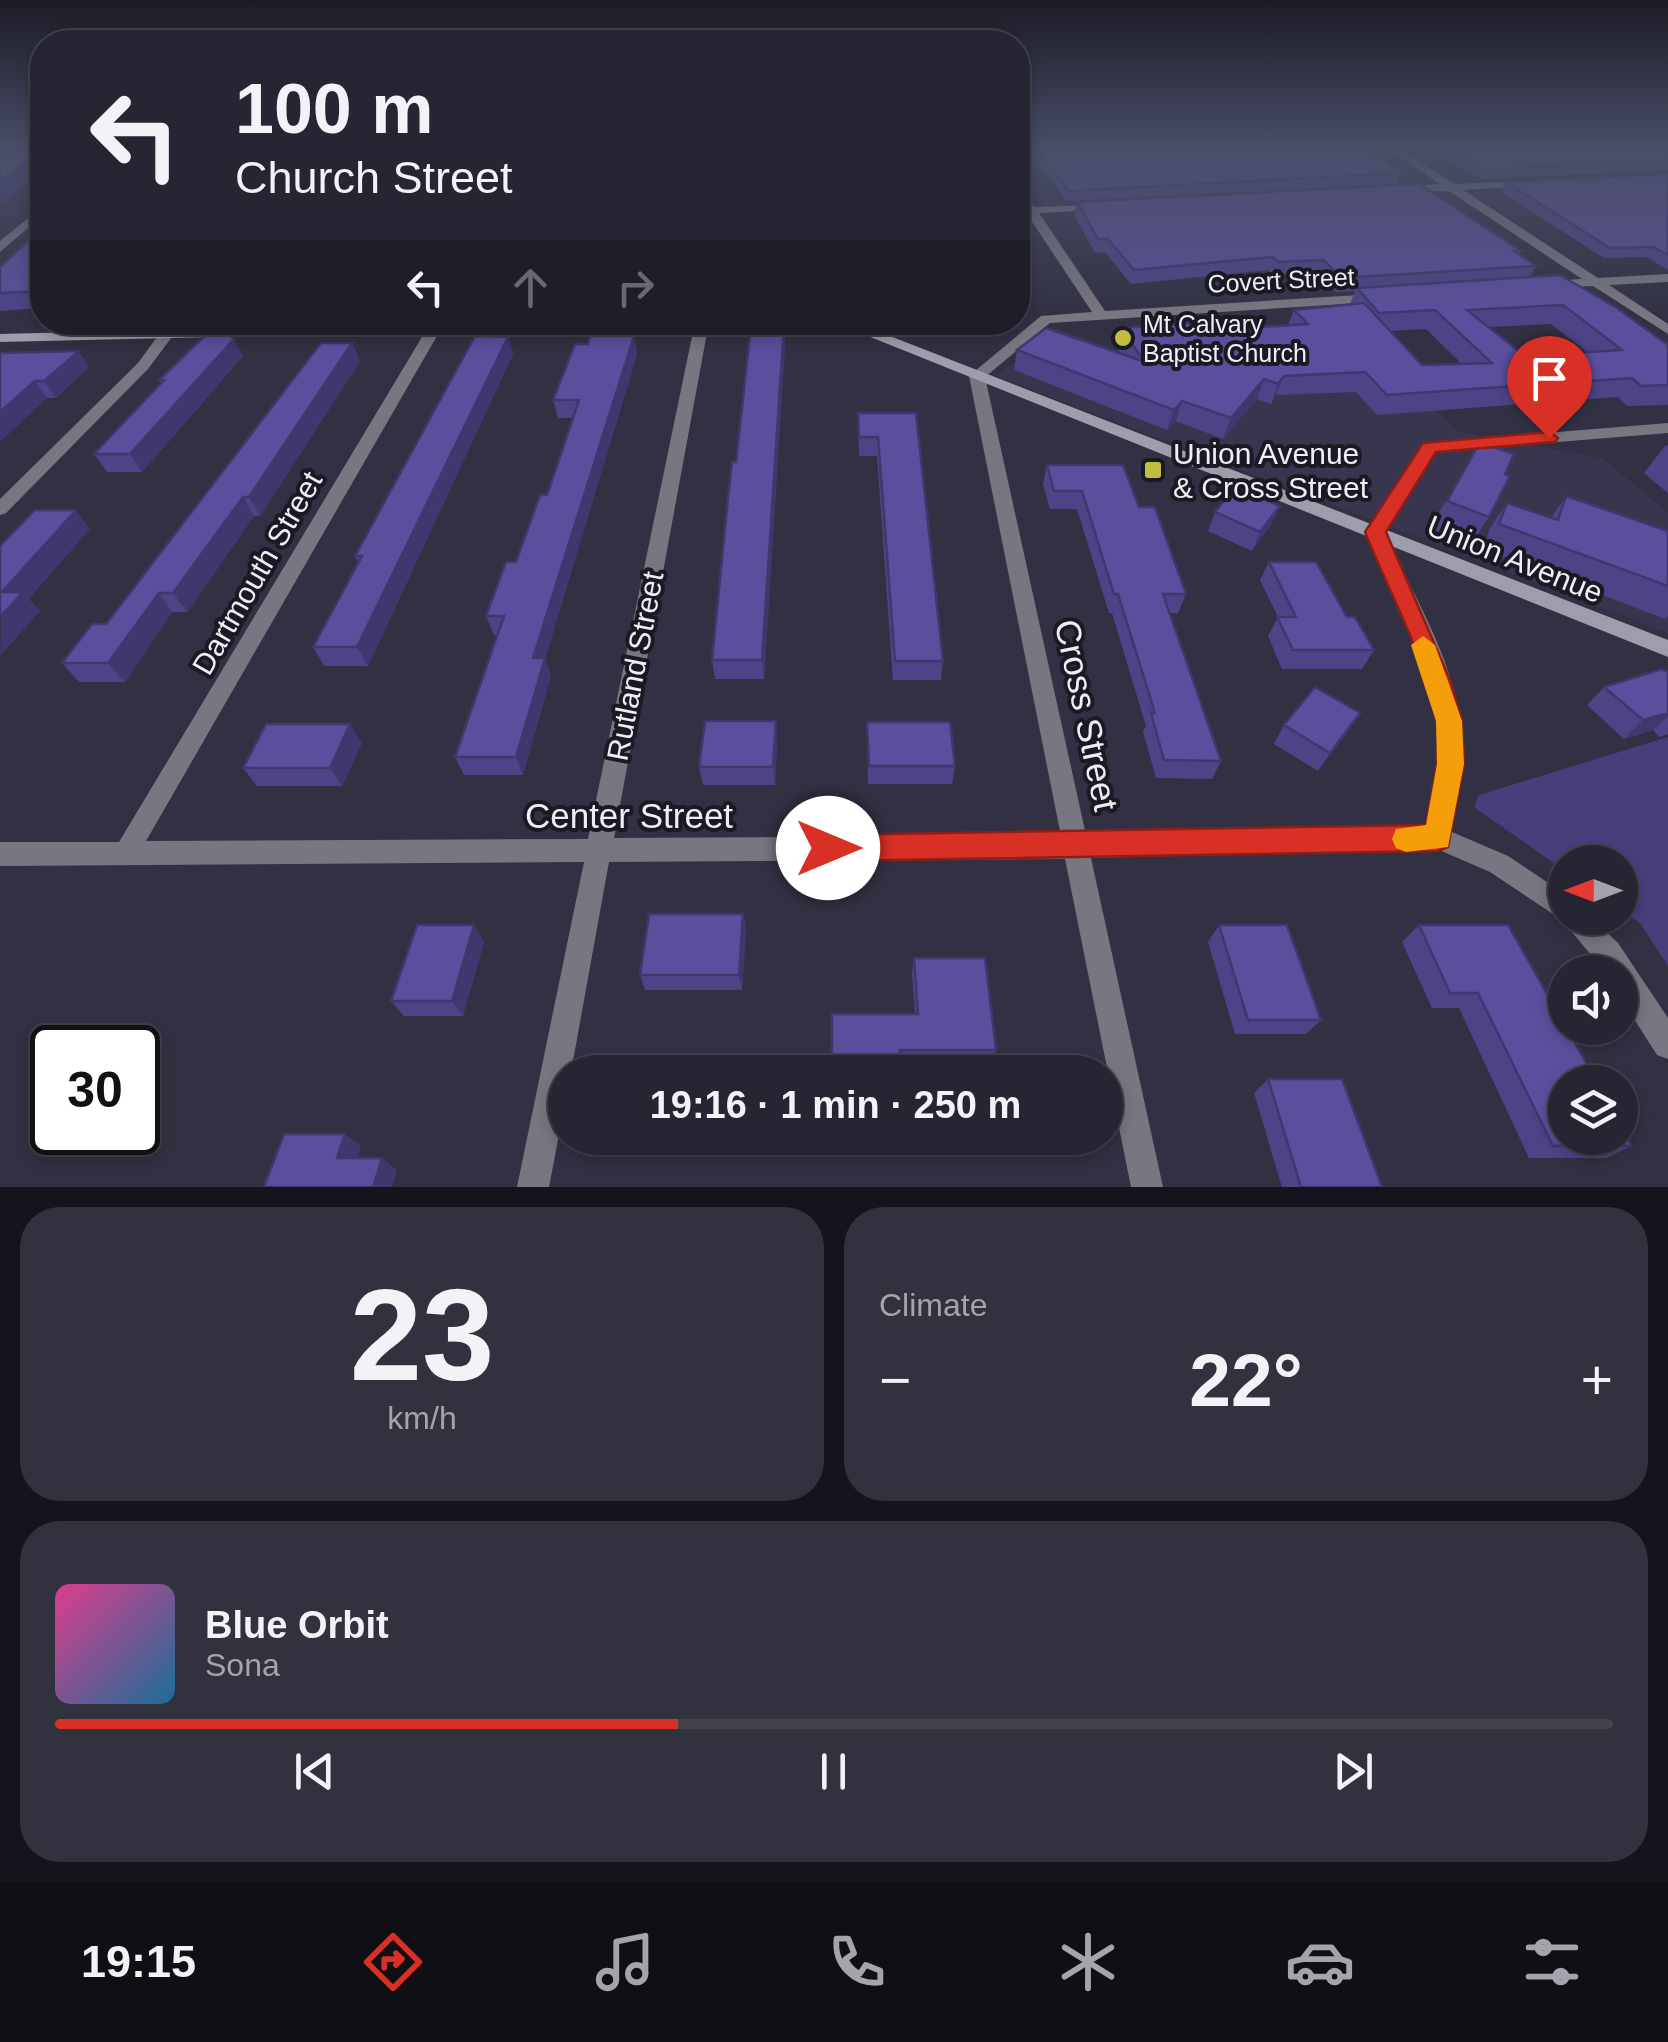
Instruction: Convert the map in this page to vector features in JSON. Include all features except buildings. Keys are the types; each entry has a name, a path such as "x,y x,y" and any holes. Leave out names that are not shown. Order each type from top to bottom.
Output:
{"main road":[{"path":"0,338 57,335"},
{"name":"Union Avenue","path":"873,335 1668,648"}],"street":[{"path":"1480,205 1668,330"},
{"path":"1030,210 1120,206"},
{"path":"1030,218 1100,314"},
{"path":"0,248 30,221"},
{"path":"1539,286 1668,278"},
{"name":"Covert Street","path":"1030,331 1046,318 1396,296"},
{"path":"0,509 142,366 166,335"},
{"name":"Dartmouth Street","path":"126,853 431,335"},
{"name":"Rutland Street","path":"533,1187 699,335"},
{"name":"Covert Street","path":"977,376 1026,335"},
{"name":"Cross Street","path":"977,376 1146,1187"},
{"path":"1548,897 1499,864 1438,838 1451,764 1449,721 1438,680 1376,532 1430,447 1668,428"},
{"name":"Center Street","path":"0,854 1076,847 1438,838"},
{"path":"1591,935 1608,953 1668,1044"}],"shaded area":[{"path":"1057,329 1198,378 1389,366 1458,431 1602,458 1668,513 1668,633 996,376"},
{"path":"1668,737 1668,966 1638,922 1638,845 1548,845 1548,859 1474,807 1479,795"}],"slow traffic":[{"path":"1406,839 1438,838 1451,764 1449,721 1423,645"}],"place":[{"name":"Mt Calvary Baptist Church","path":"1123,338"},
{"name":"Union Avenue & Cross Street","path":"1153,470"}],"route":[{"path":"828,848 1076,847 1438,838 1451,764 1449,721 1438,680 1376,532 1430,447 1549,438"}]}
